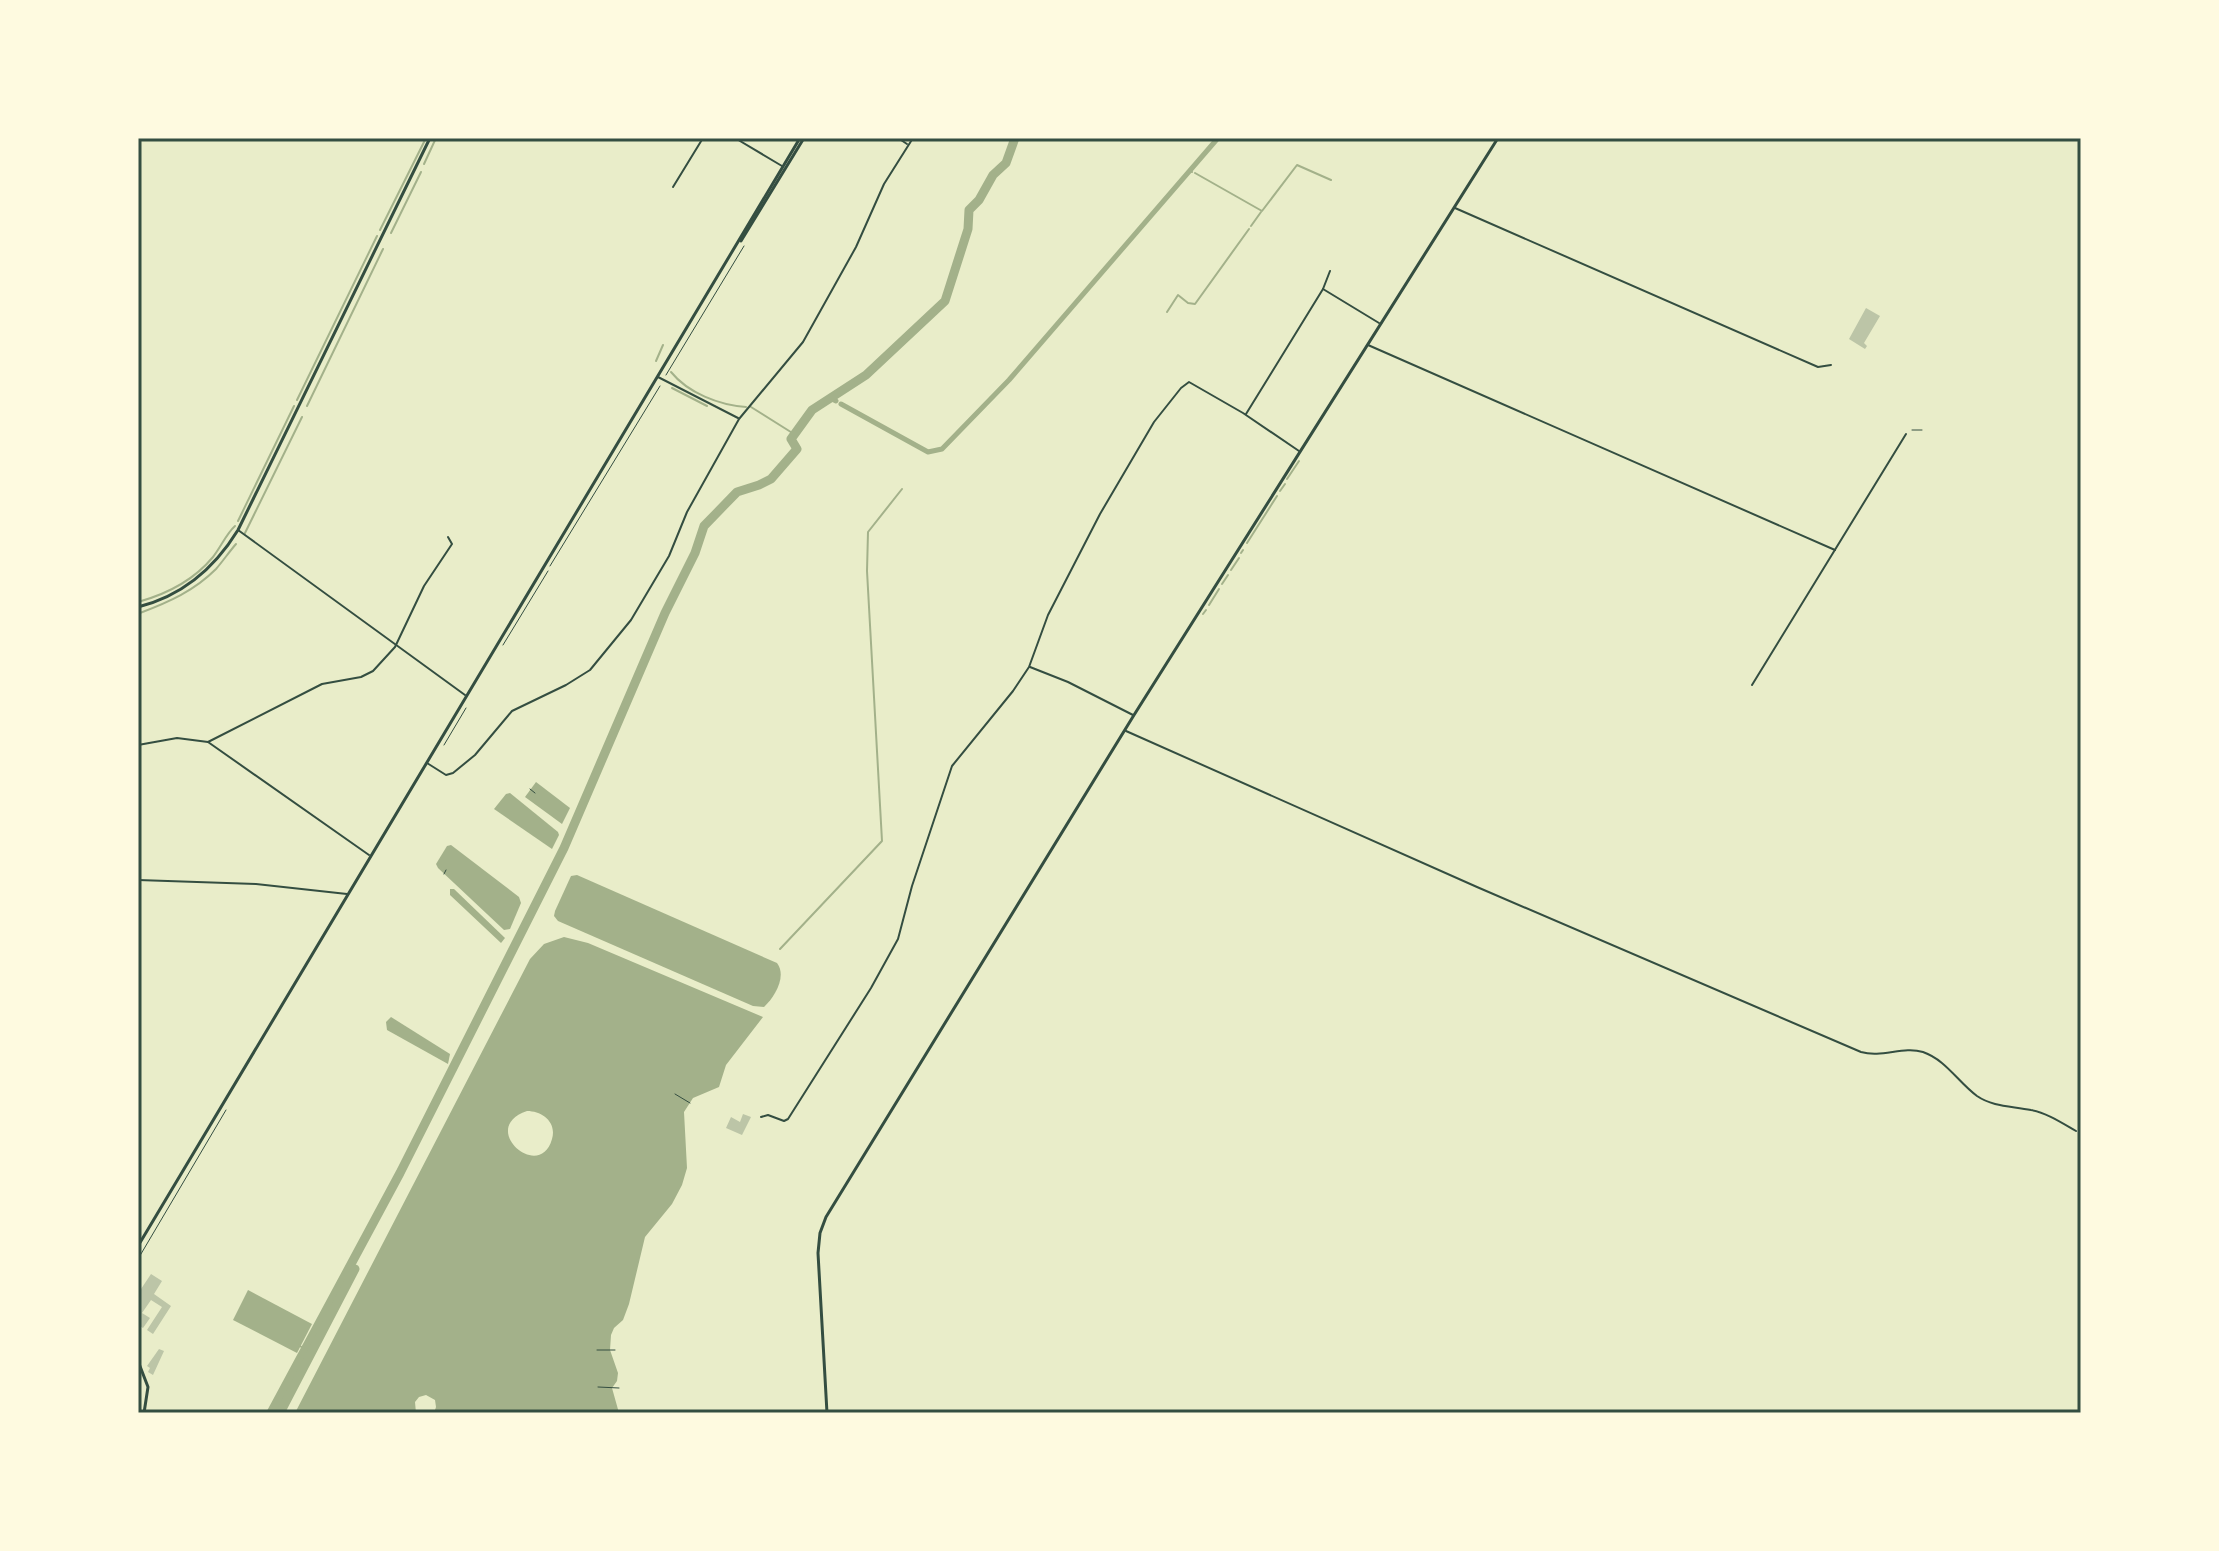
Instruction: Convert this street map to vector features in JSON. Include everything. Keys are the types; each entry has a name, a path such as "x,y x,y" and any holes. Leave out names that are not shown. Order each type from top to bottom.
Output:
{"street":[{"path":"138,607 172,595 197,579 212,565 238,530 430,138"},
{"path":"673,187 703,138"},
{"path":"735,138 784,167"},
{"path":"138,1246 802,138"},
{"path":"898,138 908,145"},
{"path":"426,762 451,775 475,755 509,713 573,682 594,666 639,609 669,556 687,512 739,419 803,342 856,247 884,184 913,138"},
{"path":"827,1413 819,1239 826,1217 1134,715 1498,138"},
{"path":"1454,207 1818,367 1831,365"},
{"path":"1246,414 1323,289 1330,271"},
{"path":"1323,289 1380,324"},
{"path":"1368,345 1835,550"},
{"path":"658,377 739,419"},
{"path":"761,1117 768,1115 784,1121 788,1119 871,988 902,929 912,886 952,766 1029,667 1043,626 1100,514 1154,422 1188,382 1246,414 1300,452"},
{"path":"1752,685 1906,434"},
{"path":"238,530 466,696"},
{"path":"208,742 322,684 366,675 395,647 424,586 452,541 448,537"},
{"path":"1029,667 1068,682 1134,715"},
{"path":"1125,731 1861,1052 1879,1055 1914,1051 1927,1053 1947,1067 1979,1098 2002,1106 2039,1112 2076,1131"},
{"path":"138,745 177,738 208,742 370,855"},
{"path":"138,880 256,884 347,894"},
{"path":"138,1361 148,1387 144,1413"}],"path":[{"path":"501,650 748,239"},
{"path":"1906,434 1922,430"},
{"path":"440,749 466,706"},
{"path":"530,789 535,793"},
{"path":"444,874 446,870"},
{"path":"673,1098 677,1090"},
{"path":"675,1094 690,1103"},
{"path":"597,1350 615,1350"},
{"path":"598,1387 619,1388"}],"shaded area":[{"path":"536,782 570,808 562,824 525,797"},
{"path":"510,793 558,832 552,849 494,809"},
{"path":"451,845 519,897 521,903 510,929 504,930 438,868 436,864 447,846"},
{"path":"577,875 777,963 781,974 776,992 764,1007 753,1006 558,921 555,911 571,876"},
{"path":"450,889 454,889 505,938 501,943 450,895"},
{"path":"564,937 588,943 763,1017 726,1065 719,1087 693,1098 684,1112 687,1168 682,1185 672,1204 645,1237 629,1304 623,1320 611,1335 610,1350 618,1373 612,1388 619,1413 434,1413 435,1400 426,1395 415,1402 416,1413 295,1413 530,959 544,944","holes":["527,1111 547,1119 553,1133 545,1151 536,1156 516,1148 508,1129 513,1119"]},
{"path":"391,1017 450,1054 448,1064 387,1030 386,1022"},
{"path":"248,1290 312,1324 297,1353 233,1320"}],"building":[{"path":"1866,308 1880,316 1864,343 1867,346 1865,349 1849,339"},
{"path":"743,1114 751,1117 742,1135 726,1128 731,1117 740,1122"},
{"path":"151,1274 162,1281 154,1294 171,1306 153,1334 147,1330 162,1307 151,1300 142,1313 150,1318 143,1328 138,1325 139,1292"},
{"path":"159,1349 164,1351 153,1375 148,1372 150,1368 147,1366"}],"waterway":[{"path":"380,230 426,138"},
{"path":"424,164 436,138"},
{"path":"271,1413 400,1173 564,848 665,613 695,553 704,526 737,492 771,479 797,449 791,439 812,410 866,375 945,301 968,229 969,210 979,200 993,175 1006,163 1015,138"},
{"path":"841,404 928,452 942,449 1009,380 1218,138"},
{"path":"1195,173 1262,211 1297,165 1331,180"},
{"path":"391,233 421,172"},
{"path":"1251,226 1261,212"},
{"path":"1167,312 1178,295 1195,304 1249,229"},
{"path":"297,400 377,236"},
{"path":"307,406 383,249"},
{"path":"656,361 663,345"},
{"path":"671,372 705,397 746,407"},
{"path":"672,388 707,406"},
{"path":"830,398 836,401"},
{"path":"238,521 294,406"},
{"path":"751,407 794,434"},
{"path":"245,533 302,417"},
{"path":"1287,479 1299,461"},
{"path":"1280,491 1285,484"},
{"path":"780,949 882,841 867,571 868,532 902,489"},
{"path":"1247,543 1277,496"},
{"path":"138,602 159,595 197,573 235,526"},
{"path":"140,613 199,584 236,544"},
{"path":"1231,570 1239,558"},
{"path":"1222,584 1228,575"},
{"path":"1209,605 1219,589"},
{"path":"1203,614 1206,610"},
{"path":"280,1413 355,1269"},
{"path":"298,1345 305,1349"}]}
